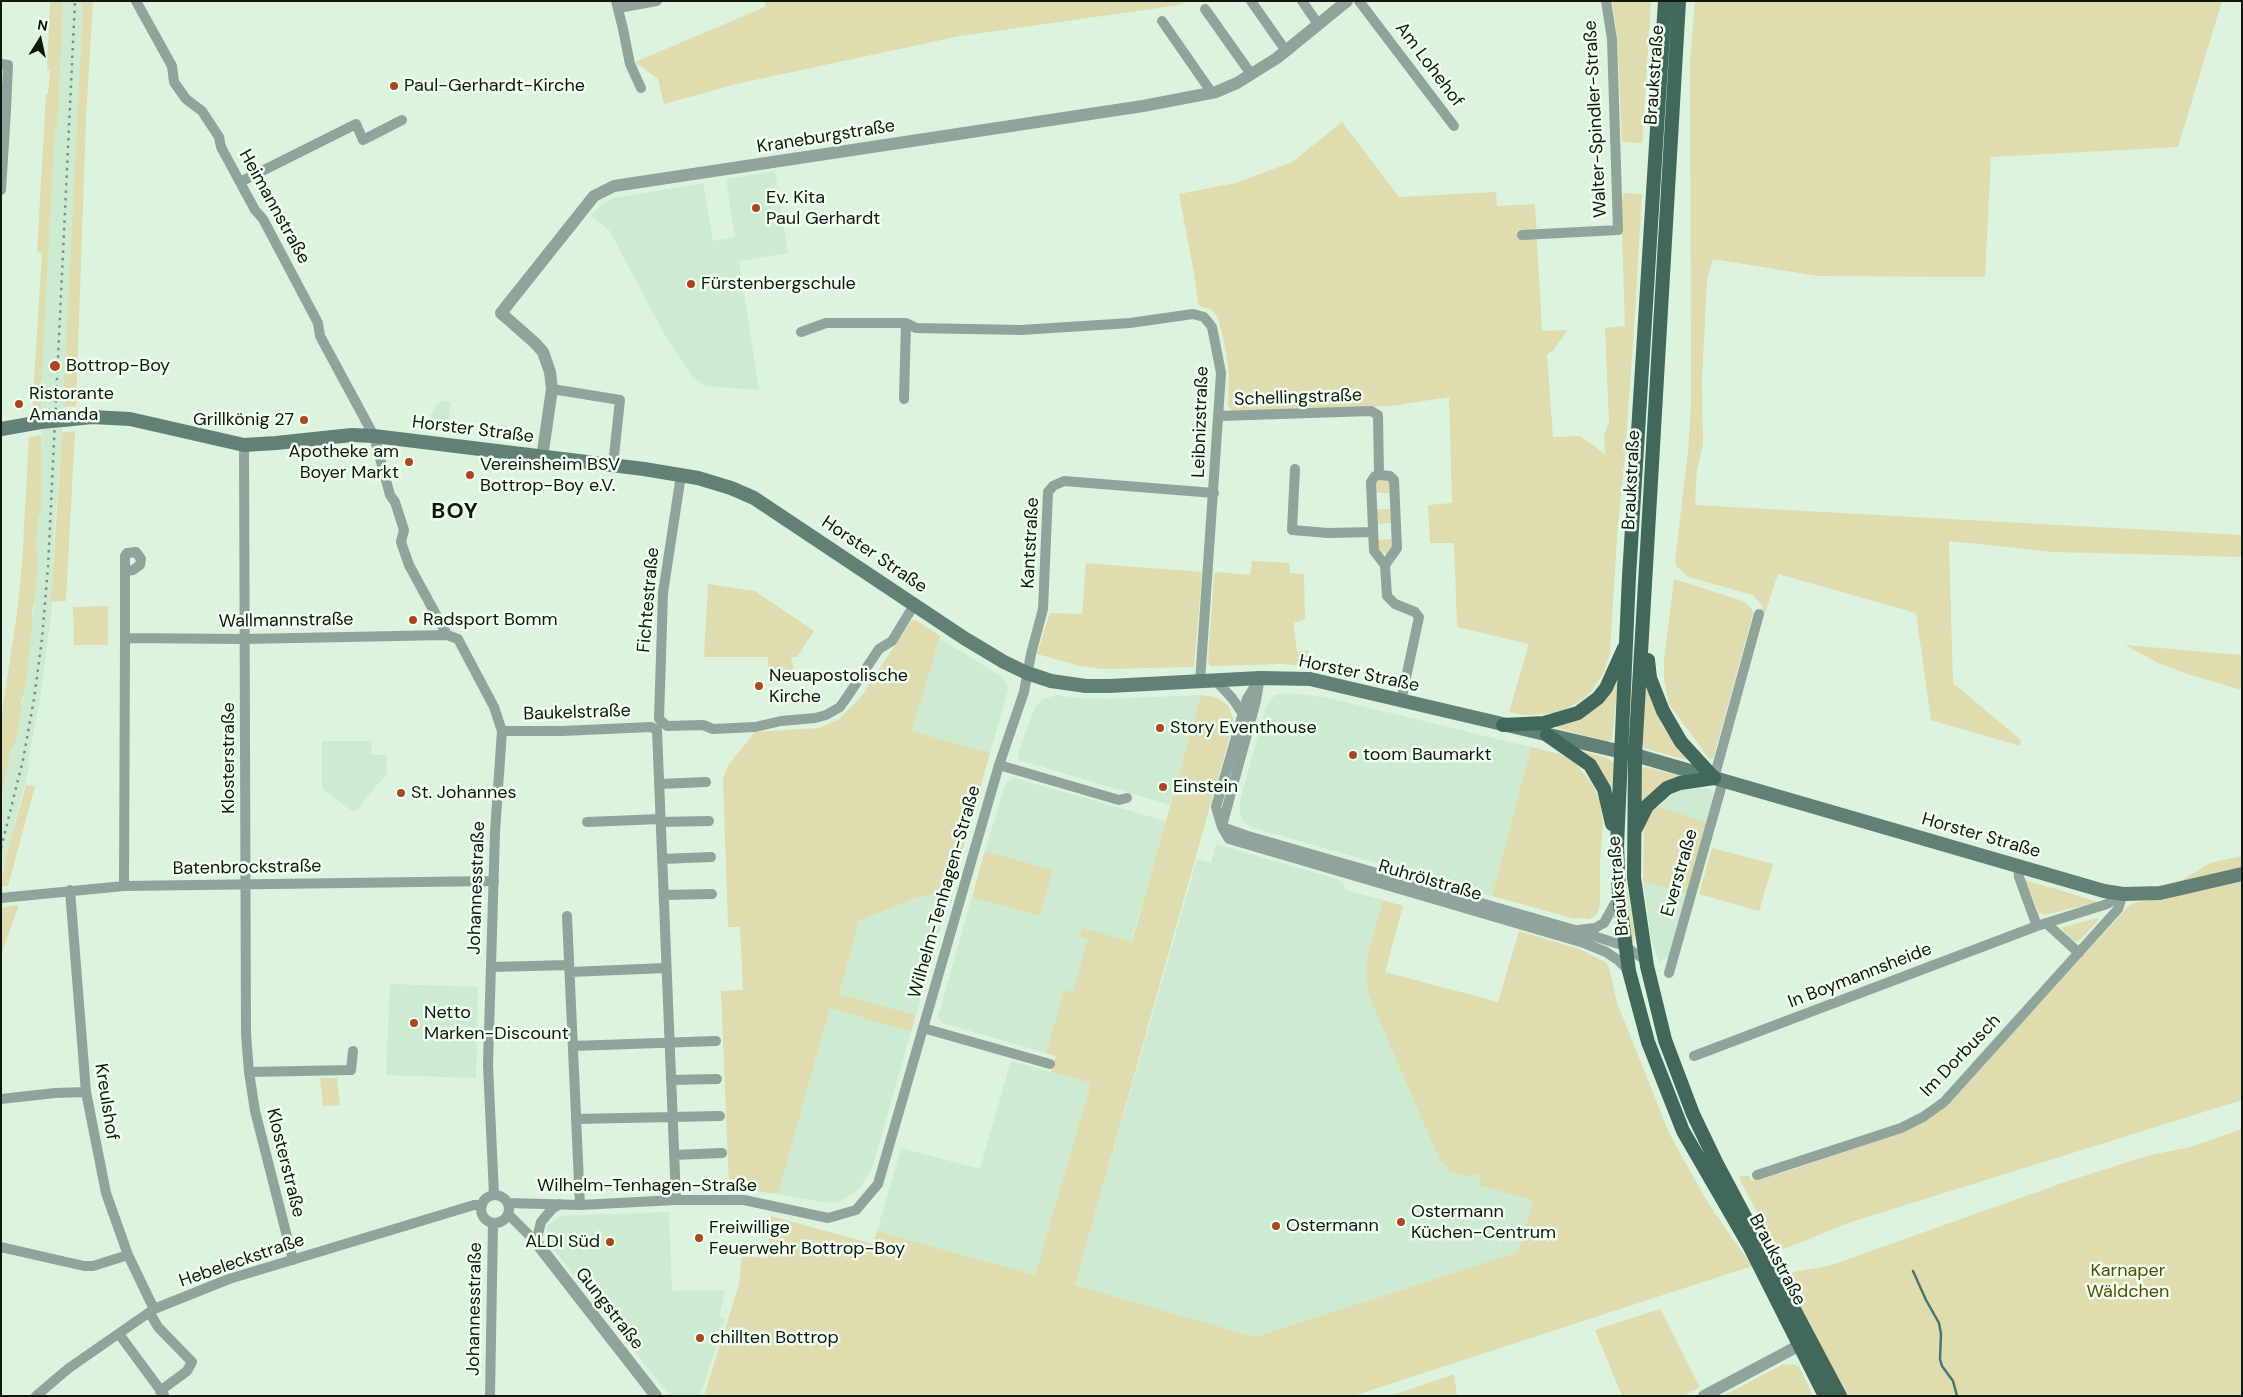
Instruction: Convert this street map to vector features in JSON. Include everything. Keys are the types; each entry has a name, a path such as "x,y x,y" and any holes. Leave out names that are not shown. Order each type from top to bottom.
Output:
{"main road":[{"name":"Braukstraße","path":"1664,1 1628,576 1627,641 1617,846 1618,896 1629,971 1648,1042 1683,1130 1750,1247 1825,1396"},
{"name":"Braukstraße","path":"1679,1 1635,755 1634,878 1646,960 1665,1040 1693,1114 1716,1162 1840,1396"},
{"name":"Horster Straße","path":"1,429 41,422 92,417 130,419 244,445 352,435 374,436 681,475 714,482 754,498 972,642 1027,673 1051,681 1086,686 1260,678 1310,680 1635,755 2104,891 2123,894 2160,893 2242,874"},
{"path":"1643,624 1650,678 1663,710 1681,742 1719,780"},
{"path":"1503,725 1544,723 1578,714 1598,698 1606,688 1627,641"},
{"path":"1547,735 1576,754 1593,771 1604,789 1617,846"},
{"path":"1633,833 1647,806 1667,788 1680,783 1719,780"}],"street":[{"name":"Heimannstraße","path":"136,1 172,66 174,82 186,99 202,112 219,137 222,147 255,210 263,219 297,282 318,323 320,336 374,436"},
{"path":"640,88 630,64 617,5 657,1"},
{"path":"1251,1 1286,51"},
{"path":"1302,1 1318,24"},
{"name":"Kraneburgstraße","path":"552,389 550,372 543,352 501,313 594,196 614,186 1151,105 1212,93 1238,83 1286,51 1347,1"},
{"name":"Am Lohehof","path":"1359,1 1454,126"},
{"name":"Walter-Spindler-Straße","path":"1522,235 1618,230 1612,48 1606,1"},
{"path":"1205,8 1251,74"},
{"path":"1162,21 1212,93"},
{"path":"1,64 8,65 1,190"},
{"path":"240,182 356,124 363,140 402,120"},
{"name":"Leibnizstraße","path":"801,332 826,323 906,323 916,328 1021,330 1130,323 1193,314 1204,317 1212,327 1221,373 1200,682"},
{"path":"904,399 906,323"},
{"path":"542,458 552,389 620,400 613,465"},
{"name":"Schellingstraße","path":"1219,416 1371,411 1378,415 1380,475"},
{"name":"Johannesstraße","path":"374,436 390,495 395,502 404,530 401,542 409,565 447,635 458,639 494,707 502,731 494,881 488,1071 494,1195"},
{"name":"Klosterstraße","path":"244,445 245,885 248,1072 265,1157 293,1260"},
{"path":"1295,469 1292,530 1328,533 1373,532"},
{"name":"Fichtestraße","path":"681,475 664,593 659,719 667,726 703,725 713,729 755,727 781,721 815,718 826,715 840,707 879,650 892,641 914,605"},
{"path":"1385,565 1374,551 1371,482 1375,476 1380,475 1390,476 1394,480 1396,548 1385,565 1387,596 1395,604 1414,612 1419,617 1401,701"},
{"name":"Kantstraße","path":"1027,673 1043,609 1047,500 1048,492 1053,486 1060,482 1070,481 1214,494"},
{"path":"124,886 125,571"},
{"path":"1719,780 1759,614"},
{"name":"Wallmannstraße","path":"125,638 245,639 447,635"},
{"name":"Wilhelm-Tenhagen-Straße","path":"508,1202 580,1205 676,1200 744,1200 828,1218 856,1210 878,1184 999,765 1024,692 1027,673"},
{"path":"1222,827 1216,807 1247,699 1260,678"},
{"path":"1222,827 1256,701 1260,678"},
{"path":"1216,681 1232,698 1243,714"},
{"name":"Baukelstraße","path":"502,731 654,728 658,734 659,784"},
{"path":"999,765 1119,800 1127,798"},
{"name":"Everstraße","path":"1669,973 1719,780"},
{"path":"676,1200 659,784 706,782"},
{"path":"588,822 709,821"},
{"name":"Ruhrölstraße","path":"1222,827 1575,930"},
{"name":"Ruhrölstraße","path":"1222,827 1229,839 1584,943 1606,952 1629,971"},
{"path":"662,859 711,857"},
{"path":"2018,866 2019,878 2042,924 2079,953"},
{"name":"Batenbrockstraße","path":"6,898 124,886 494,881"},
{"name":"Kreulshof","path":"70,890 86,1092 106,1193 128,1255 158,1328 192,1362 187,1371 162,1393"},
{"path":"664,895 712,894"},
{"name":"In Boymannsheide","path":"1694,1056 2042,924 2107,904 2123,894"},
{"name":"Im Dorbusch","path":"1757,1175 1901,1128 1924,1117 1944,1102 2118,909 2123,894"},
{"name":"Braukstraße","path":"1575,930 1594,928 1604,922 1618,896"},
{"path":"567,916 580,1205"},
{"name":"Braukstraße","path":"1575,930 1625,946 1646,960"},
{"path":"491,967 570,969 666,968"},
{"path":"923,1028 1050,1064"},
{"path":"573,1046 716,1041"},
{"path":"248,1072 351,1070 353,1051"},
{"path":"671,1080 717,1079"},
{"path":"1,1099 55,1093 86,1092"},
{"path":"576,1119 720,1116"},
{"path":"674,1155 722,1153"},
{"path":"482,1205 485,1199 494,1195 501,1196 508,1202 508,1214"},
{"path":"536,1242 541,1222 552,1209 560,1204"},
{"name":"Hebeleckstraße","path":"36,1396 69,1368 152,1311 229,1279 474,1205 482,1205"},
{"name":"Johannesstraße","path":"482,1205 483,1216 493,1223 500,1222 508,1214"},
{"name":"Gungstraße","path":"508,1214 536,1242 656,1396"},
{"name":"Johannesstraße","path":"490,1396 493,1223"},
{"path":"1,1247 84,1266 93,1266 128,1255"},
{"path":"119,1334 162,1393"},
{"path":"1704,1396 1800,1345"}],"shaded area":[{"path":"63,1 83,1 62,433 54,534 52,608 40,700 28,761 29,768 1,874 3,789 22,709 35,601 38,557 36,546 38,519 41,512 41,395 55,129 58,122"},
{"name":"Fürstenbergschule","path":"775,171 788,253 739,261 759,390 705,386 692,376 665,335 609,230 591,216 600,206 613,198 703,183 713,241 735,237 726,179"},
{"path":"442,401 451,402 446,430 425,427 436,405"},
{"path":"939,638 1002,677 1007,684 1008,690 990,753 912,731"},
{"path":"1292,693 1328,698 1531,747 1492,896 1254,828 1243,821 1240,814 1240,801 1266,707 1275,695"},
{"path":"1057,695 1110,699 1201,695 1170,805 1019,760 1018,753 1035,707 1043,699"},
{"path":"322,741 372,741 371,755 386,755 387,773 356,811 352,811 322,789"},
{"path":"1014,778 1166,821 1131,942 1080,936 1088,938 1072,992 1064,990 1046,1053 943,1023 938,1017 972,897 1040,916 1053,870 985,851 1005,785"},
{"path":"1695,787 1710,789 1713,792 1708,822 1655,806 1667,792"},
{"path":"1216,844 1343,881 1345,890 1383,900 1366,961 1368,993 1440,1161 1468,1176 1480,1175 1481,1186 1533,1200 1518,1252 1255,1337 1075,1285 1197,859 1211,863"},
{"path":"1643,881 1687,894 1669,957 1659,962 1651,939"},
{"path":"947,890 951,891 916,1015 839,994 859,921 919,897"},
{"path":"390,984 478,987 476,1078 386,1075"},
{"path":"830,1008 911,1032 872,1168 859,1189 840,1202 828,1203 778,1194"},
{"path":"1011,1061 1091,1083 1035,1275 877,1231 901,1148 980,1169"},
{"path":"669,1212 672,1291 725,1290 719,1318 726,1318 700,1396 670,1396 550,1245 546,1236 548,1225 561,1216"}],"green space":[{"path":"50,1 63,1 58,122 55,129 41,395 43,395 41,409 32,411 42,253 37,252 46,94 48,94 50,71 47,70"},
{"path":"83,1 93,1 86,119 76,406 63,407"},
{"path":"765,1 1186,1 1180,5 960,36 736,84 664,104 658,79 635,62 765,7"},
{"path":"1612,1 1651,1 1642,143 1622,142 1617,34"},
{"path":"1695,1 2222,1 2178,147 1991,157 1985,277 1818,276 1713,259 1707,279 1702,381 1703,444 1697,470 1695,505 2242,535 2242,557 2054,552 1949,541 1953,683 2021,740 2020,746 1931,720 1916,613 1778,574 1764,616 1762,605 1753,595 1688,577 1677,567 1675,561 1688,452 1691,404 1690,60"},
{"path":"1342,122 1399,197 1496,192 1497,206 1535,204 1542,331 1568,330 1553,351 1547,354 1553,437 1580,436 1605,454 1604,435 1609,422 1605,328 1625,326 1621,207 1624,193 1642,194 1610,653 1604,672 1591,692 1582,700 1564,710 1546,714 1523,715 1509,712 1529,644 1457,627 1454,543 1430,543 1428,505 1452,503 1449,397 1398,405 1338,410 1232,411 1228,405 1229,375 1225,346 1218,318 1211,309 1201,307 1198,303 1179,194 1236,183 1292,162"},
{"path":"75,431 66,601 51,602 62,433"},
{"path":"41,435 41,512 38,519 36,546 38,557 35,601 32,610 33,620 25,689 21,702 22,709 15,744 11,750 1,805 1,718 17,613 22,564 29,437"},
{"path":"1379,478 1389,481 1389,493 1376,493 1375,484"},
{"path":"1376,509 1390,509 1391,523 1377,524"},
{"path":"1391,539 1393,546 1388,554 1380,553 1377,540"},
{"path":"1252,561 1289,563 1290,573 1304,574 1305,619 1294,623 1294,628 1297,652 1308,650 1310,666 1282,664 1210,666 1208,662 1214,575 1217,572 1250,575"},
{"path":"1086,563 1202,572 1194,667 1103,669 1080,666 1037,654 1050,613 1082,614"},
{"path":"1674,579 1743,601 1752,609 1753,614 1713,759 1709,759 1669,704 1664,680 1664,660"},
{"path":"708,584 755,591 814,631 797,657 791,657 796,680 769,681 768,657 704,657"},
{"path":"108,606 108,645 74,645 73,607"},
{"path":"916,620 940,636 912,731 990,753 951,891 919,897 859,921 839,994 916,1015 911,1032 830,1008 778,1194 729,1188 721,991 743,990 740,927 728,927 723,779 729,764 755,732 819,728 839,719 861,697 911,621"},
{"path":"2125,645 2242,655 2242,690 2184,673 2158,663"},
{"path":"1616,681 1618,682 1612,740 1607,741 1557,728 1557,725"},
{"path":"1646,686 1663,727 1687,758 1686,760 1644,748 1642,745"},
{"path":"1201,695 1215,697 1225,703 1229,707 1234,721 1075,1285 1255,1337 1518,1252 1533,1200 1480,1186 1480,1175 1468,1176 1447,1171 1448,1166 1440,1161 1368,993 1366,961 1383,900 1403,906 1385,972 1498,1002 1519,931 1579,949 1605,962 1609,967 1617,1003 1670,1135 1708,1203 1752,1266 1353,1396 704,1396 739,1284 742,1256 767,1258 771,1216 873,1244 877,1231 1035,1275 1091,1083 1051,1072 1056,1056 1046,1053 1064,990 1072,992 1088,939 1080,936 1082,928 1132,942"},
{"path":"1531,747 1560,754 1575,763 1593,785 1600,801 1603,826 1600,861 1600,906 1596,915 1589,919 1572,918 1492,896"},
{"path":"1586,752 1607,758 1614,763 1612,792 1610,793 1584,754"},
{"path":"1645,767 1681,776 1682,778 1659,786 1642,805 1641,770"},
{"path":"26,785 35,786 8,886 1,886 5,859"},
{"path":"1655,806 1708,822 1687,894 1643,881 1644,827"},
{"path":"1624,827 1625,875 1635,935 1633,943 1630,942 1623,893"},
{"path":"1712,848 1773,864 1759,911 1699,894"},
{"path":"985,851 1053,870 1040,916 972,897"},
{"path":"2242,856 2241,867 2179,882 2210,863"},
{"path":"2023,880 2098,902 2044,915 2039,913 2028,886 2024,885"},
{"path":"2242,882 2242,1100 1848,1223 1772,1254 1763,1224 1739,1178 1741,1176 1749,1176 1751,1181 1782,1173 1906,1131 1923,1122 2015,1030 2128,907 2134,903"},
{"path":"19,905 1,955 1,908"},
{"path":"2097,918 2099,920 2078,942 2074,941 2062,929 2063,927"},
{"path":"320,1078 337,1078 340,1105 323,1106"},
{"name":"Karnaper Wäldchen","path":"2242,1129 2242,1396 1841,1396 1776,1275 1829,1266 2065,1182 2150,1155 2191,1147"},
{"path":"1660,1309 1700,1387 1683,1396 1622,1396 1595,1330"},
{"path":"1792,1364 1799,1366 1813,1396 1723,1396 1782,1365"},
{"path":"1454,1375 1457,1396 1390,1396"}],"waterway":[{"path":"1913,1271 1939,1323 1941,1334 1940,1359 1942,1366 1953,1381 1957,1396"}],"railway":[{"path":"1,848 23,760 42,639 48,567 75,1"}],"place":[{"name":"Paul-Gerhardt-Kirche","path":"394,86"},
{"name":"Ev. Kita Paul Gerhardt","path":"756,208"},
{"name":"Fürstenbergschule","path":"691,284"},
{"name":"Bottrop-Boy","path":"55,366"},
{"name":"Ristorante Amanda","path":"19,404"},
{"name":"Grillkönig 27","path":"304,420"},
{"name":"Apotheke am Boyer Markt","path":"409,462"},
{"name":"Vereinsheim BSV Bottrop-Boy e.V.","path":"470,475"},
{"name":"Radsport Bomm","path":"413,620"},
{"name":"Neuapostolische Kirche","path":"759,686"},
{"name":"Story Eventhouse","path":"1160,728"},
{"name":"toom Baumarkt","path":"1353,755"},
{"name":"Einstein","path":"1163,787"},
{"name":"St. Johannes","path":"401,793"},
{"name":"Netto Marken-Discount","path":"414,1023"},
{"name":"Ostermann Küchen-Centrum","path":"1401,1222"},
{"name":"Ostermann","path":"1276,1226"},
{"name":"Freiwillige Feuerwehr Bottrop-Boy","path":"699,1238"},
{"name":"ALDI Süd","path":"610,1242"},
{"name":"chillten Bottrop","path":"700,1338"}],"district":[{"name":"BOY","path":"455,512"}]}
